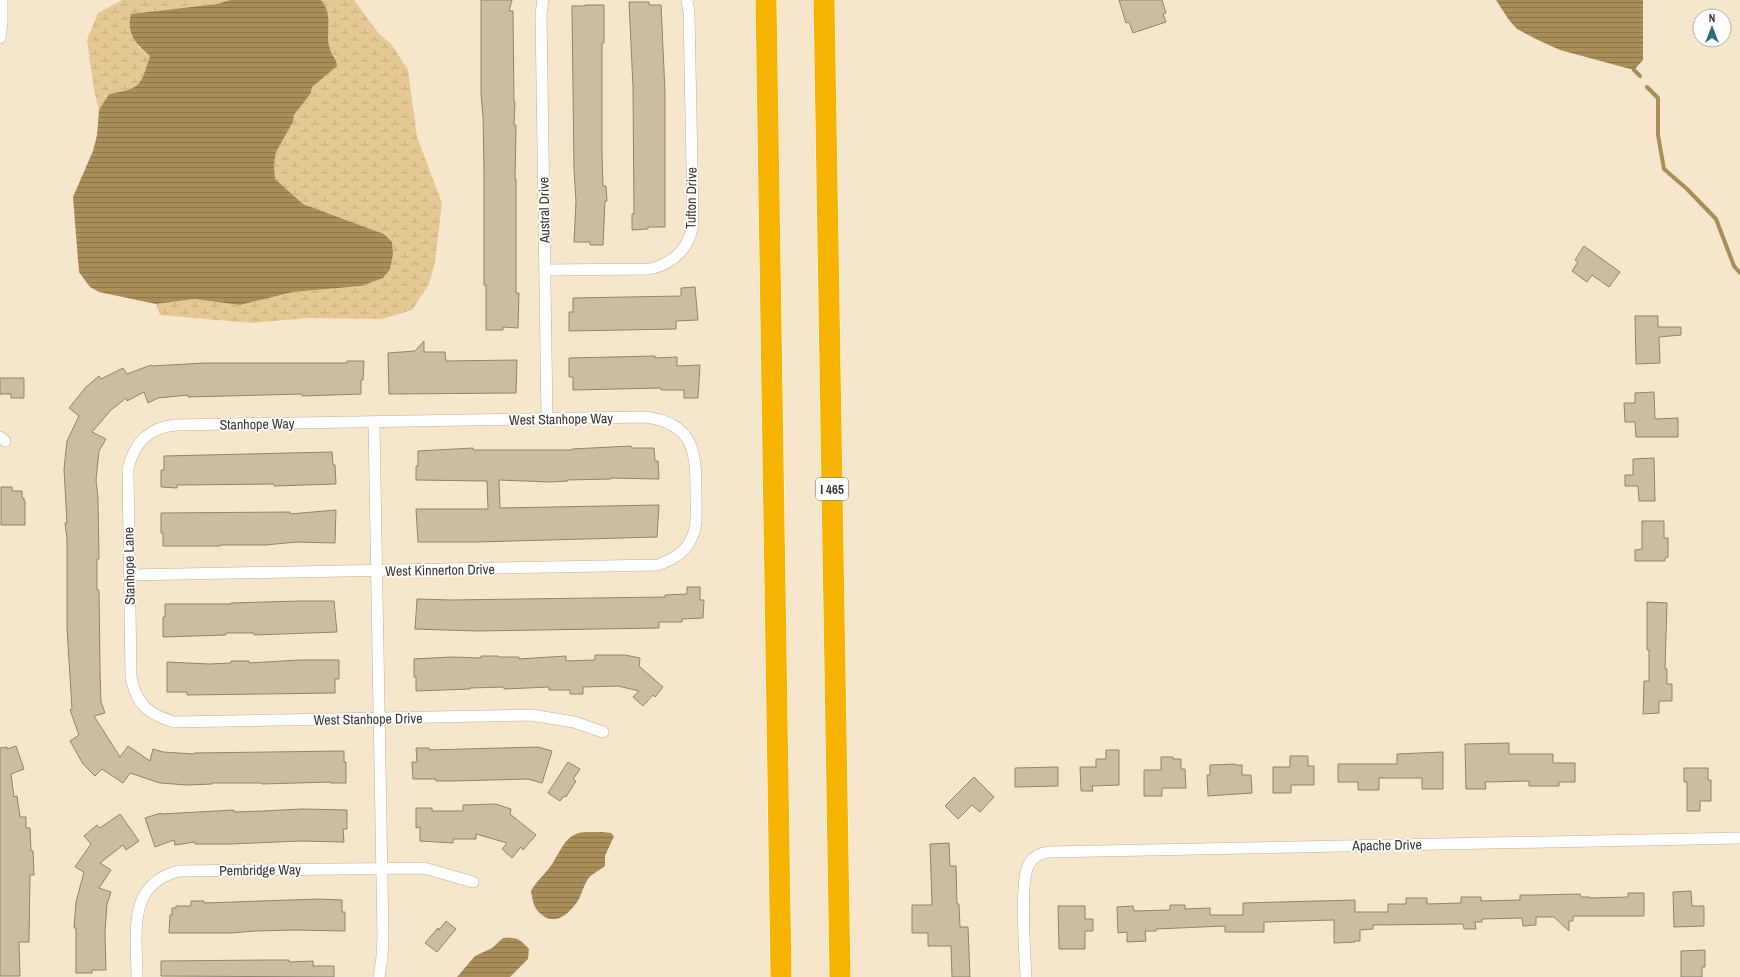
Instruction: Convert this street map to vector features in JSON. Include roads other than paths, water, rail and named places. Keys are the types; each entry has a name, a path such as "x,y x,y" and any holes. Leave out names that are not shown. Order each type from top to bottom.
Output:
{"highway":[{"path":"766,0 781,977"},
{"name":"I 465","path":"824,0 840,977"}],"street":[{"path":"0,38 2,23 2,0"},
{"name":"Austral Drive","path":"543,0 541,14 547,419"},
{"name":"Tufton Drive","path":"545,270 650,269 660,267 676,257 688,242 693,219 689,12 687,0"},
{"name":"West Stanhope Way","path":"374,422 655,418 673,425 683,434 692,448 696,462 696,492"},
{"path":"374,422 383,949 379,977"},
{"name":"Stanhope Way","path":"144,438 157,429 175,425 374,422"},
{"name":"Stanhope Lane","path":"138,698 133,688 131,678 128,469 133,451 144,438"},
{"name":"West Kinnerton Drive","path":"130,575 658,566 681,553 690,542 696,522 696,492"},
{"name":"West Stanhope Drive","path":"138,698 146,709 159,718 174,722 531,715 574,722 603,732"},
{"name":"Apache Drive","path":"1026,977 1024,881 1028,866 1034,858 1049,852 1740,838"},
{"name":"Pembridge Way","path":"137,977 137,916 140,903 154,882 162,876 179,871 424,868 473,882"}],"waterway":[{"path":"1634,70 1640,76"},
{"path":"1647,87 1658,98 1658,135 1664,169 1687,189 1716,219 1734,266 1740,273"}]}
